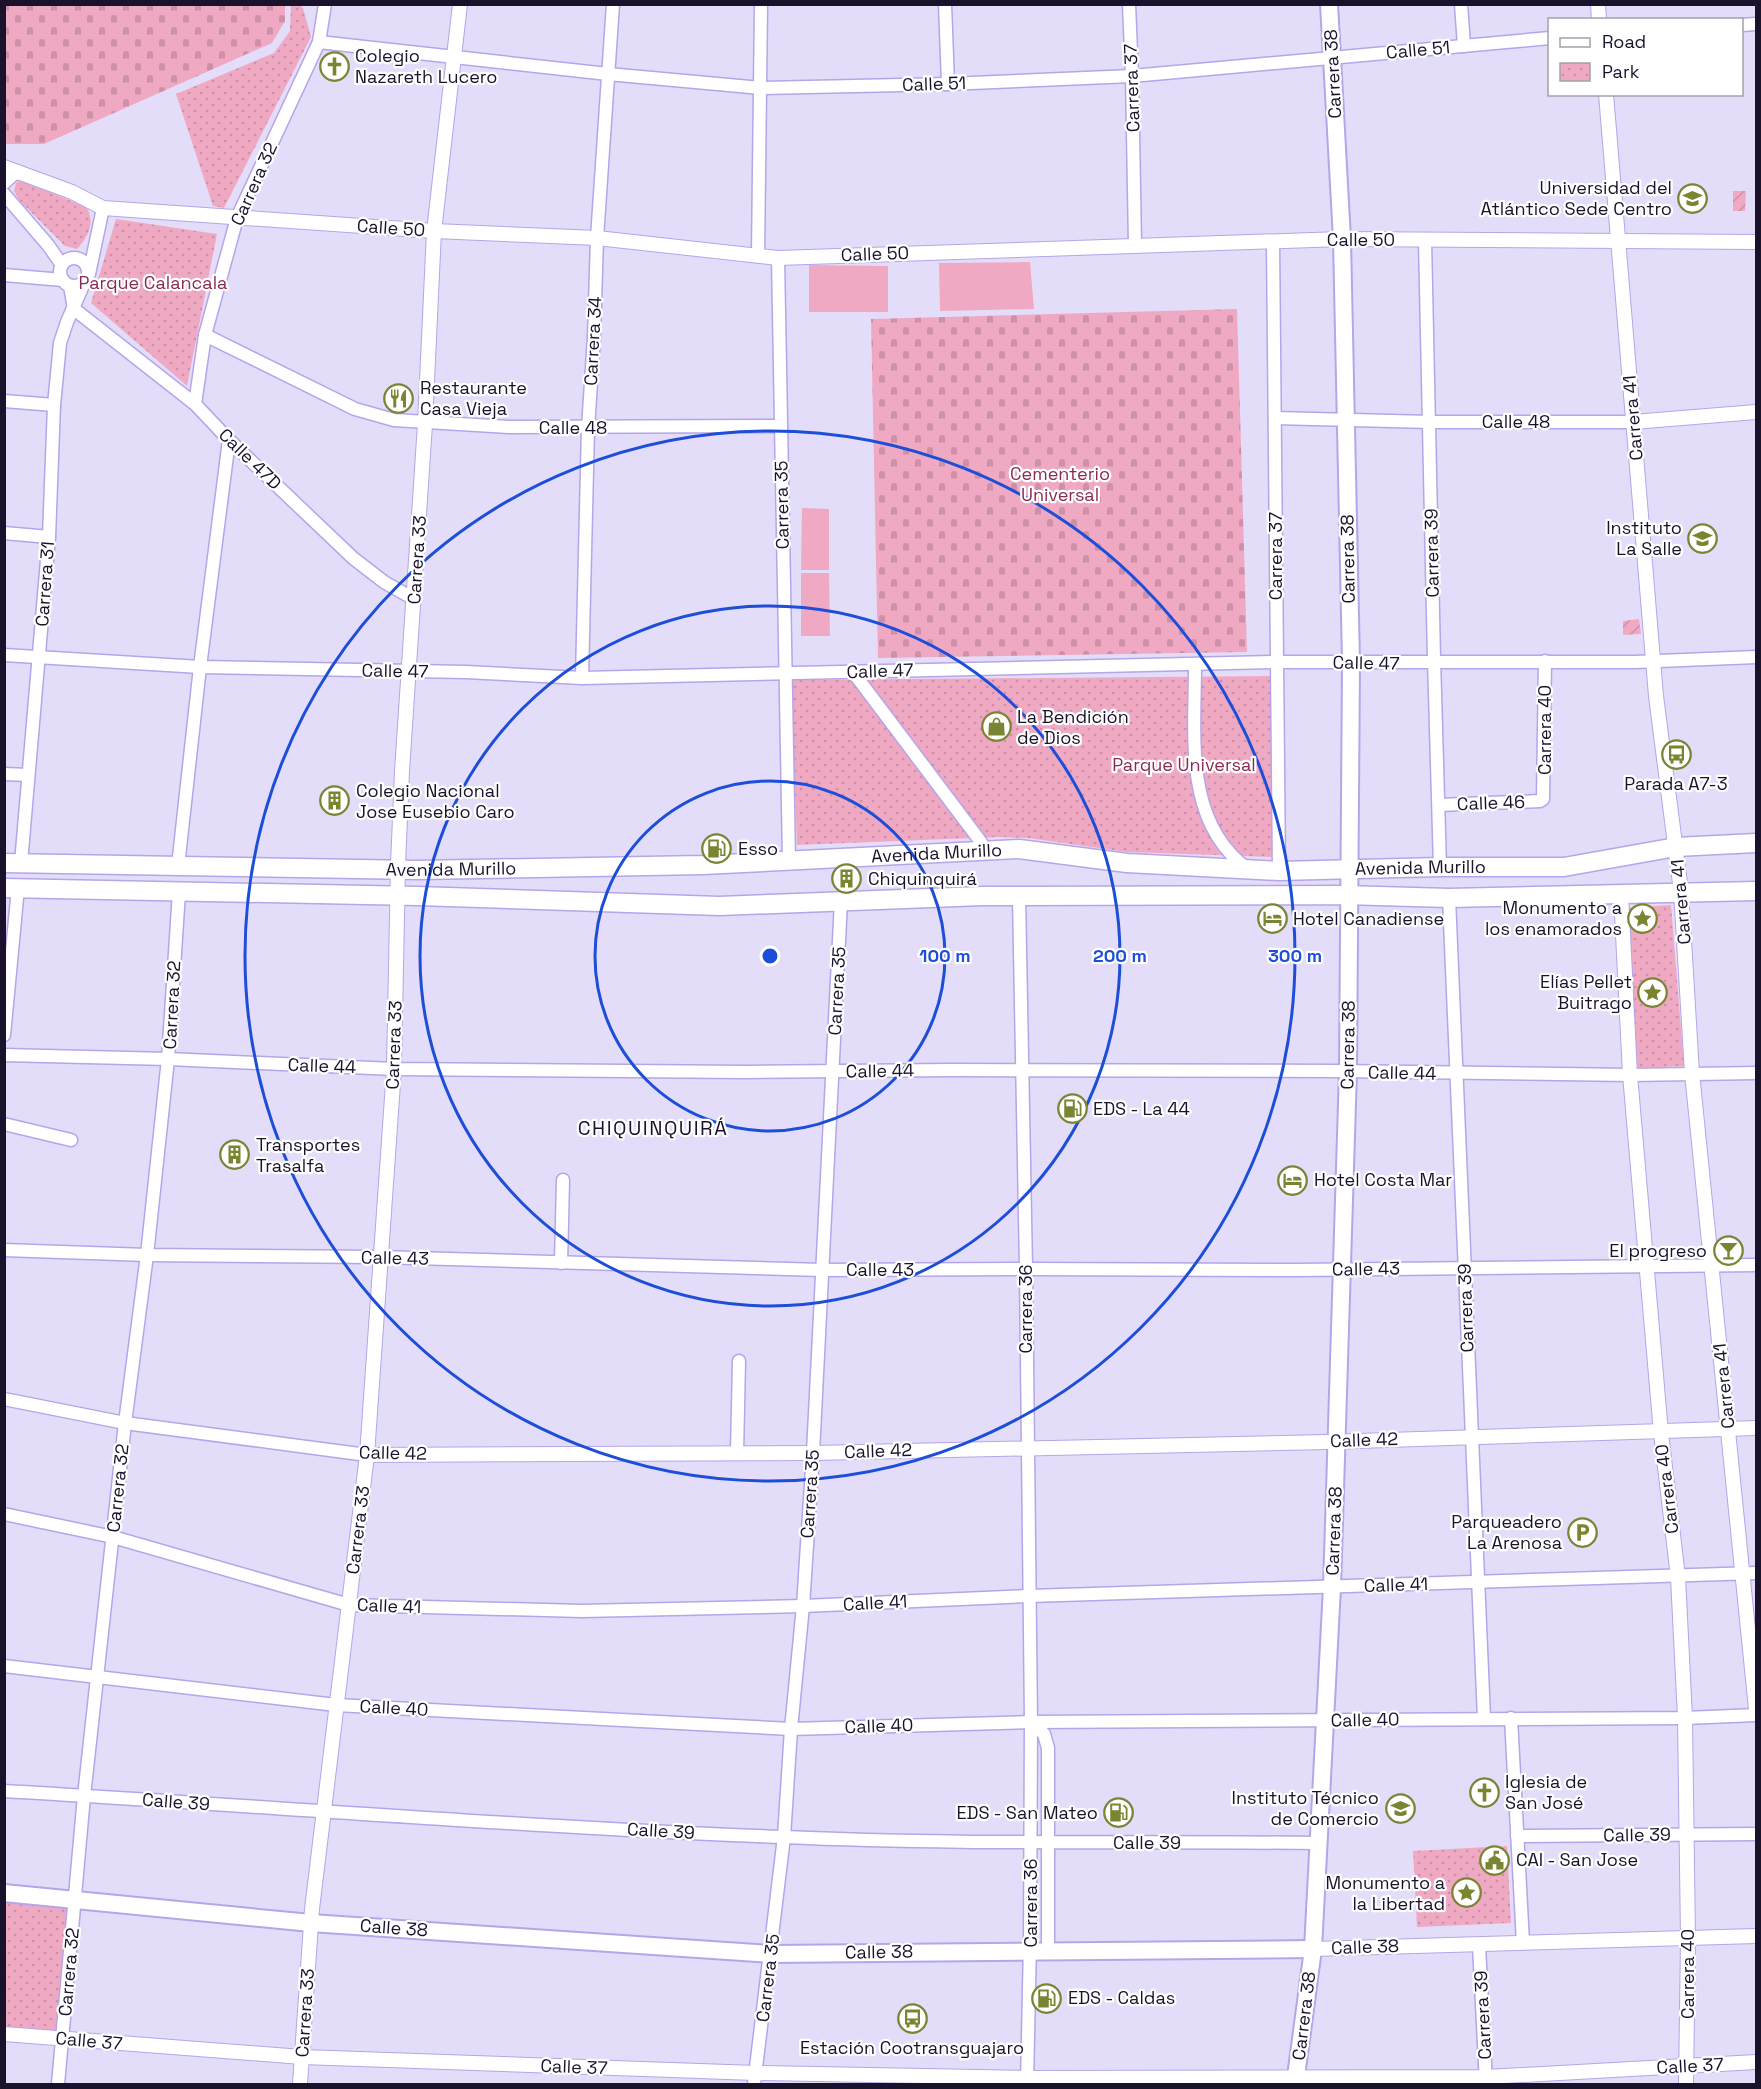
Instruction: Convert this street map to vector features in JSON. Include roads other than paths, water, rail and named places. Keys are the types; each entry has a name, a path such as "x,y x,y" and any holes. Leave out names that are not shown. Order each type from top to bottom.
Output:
{"main road":[{"name":"Carrera 38","path":"1295,2082 1313,1949 1332,1587 1348,1071 1351,662 1342,239 1329,4"},
{"name":"Avenida Murillo","path":"13,863 398,870 703,865 1019,849 1127,863 1279,871 1564,867 1676,847 1756,843"},
{"name":"Avenida Murillo","path":"11,888 398,896 719,906 1019,896 1449,898 1756,891"},
{"name":"Calle 38","path":"4,1893 311,1923 771,1954 1313,1949"}],"street":[{"path":"316,4 322,18"},
{"name":"Carrera 32","path":"195,404 205,335 237,218 318,42 325,4"},
{"name":"Carrera 33","path":"300,2085 311,1923 367,1455 379,1257 394,1069 398,870 425,424 434,231 460,4"},
{"name":"Carrera 34","path":"582,678 588,428 597,238 613,4"},
{"path":"758,256 761,4"},
{"path":"945,4 948,84"},
{"name":"Carrera 37","path":"1129,4 1136,244"},
{"path":"1461,4 1464,46"},
{"name":"Calle 51","path":"318,42 453,58 760,88 948,84 1132,76 1548,38"},
{"name":"Carrera 41","path":"1606,96 1656,696 1681,891 1692,1074 1728,1428 1750,1573 1756,1709"},
{"name":"Calle 50","path":"4,167 72,192 103,208 434,231 597,238 777,258 1088,248 1136,244 1342,239 1756,242"},
{"path":"4,183 14,174 22,173"},
{"path":"4,194 48,245 67,270 80,285 86,279 88,266 67,270 25,277 4,275"},
{"name":"Carrera 31","path":"13,863 28,775 39,657 49,537 54,405 60,343 93,260 94,244 103,208"},
{"name":"Carrera 39","path":"1425,240 1440,867"},
{"name":"Carrera 37","path":"1273,242 1279,871"},
{"path":"67,270 94,244"},
{"name":"Carrera 35","path":"777,258 789,860"},
{"path":"67,270 75,305"},
{"name":"Calle 47D","path":"75,305 86,319 195,404 229,440 353,558 384,582 414,599"},
{"name":"Calle 48","path":"205,335 355,409 394,420 425,424 588,428 781,426"},
{"path":"4,401 54,405"},
{"name":"Calle 48","path":"1275,418 1430,422 1633,423 1756,412"},
{"path":"178,866 200,667 229,440"},
{"path":"4,533 49,537"},
{"name":"Calle 47","path":"4,655 200,667 466,672 582,678 1277,662 1434,664 1545,661 1654,662 1756,657"},
{"name":"Carrera 40","path":"1543,800 1545,661"},
{"path":"1195,665 1195,750 1199,795 1218,838 1250,871"},
{"path":"853,672 984,849"},
{"path":"4,774 28,775"},
{"name":"Calle 46","path":"1439,805 1543,800"},
{"path":"4,1035 11,888"},
{"name":"Carrera 32","path":"58,2085 84,1796 168,1059 179,892"},
{"name":"Carrera 40","path":"1621,894 1630,1075 1660,1433 1678,1577 1685,1718 1688,1939 1686,2085"},
{"name":"Carrera 36","path":"1019,896 1031,1722 1027,2081"},
{"name":"Carrera 39","path":"1449,898 1484,1718"},
{"name":"Carrera 35","path":"755,2079 784,1837 791,1729 803,1606 841,901"},
{"name":"Calle 44","path":"4,1055 168,1059 394,1069 832,1072 1348,1071 1630,1075 1756,1072"},
{"path":"4,1124 71,1140"},
{"path":"561,1263 563,1180"},
{"name":"Calle 43","path":"4,1250 379,1257 822,1270 1756,1265"},
{"path":"737,1453 739,1361"},
{"name":"Calle 42","path":"4,1399 125,1423 367,1455 813,1453 1660,1433 1756,1428"},
{"name":"Calle 41","path":"4,1514 113,1537 349,1605 582,1611 803,1606 1030,1596 1750,1573"},
{"name":"Calle 40","path":"4,1666 336,1705 791,1729 1031,1722 1685,1718 1756,1714"},
{"path":"1511,1718 1523,1943"},
{"name":"Carrera 36","path":"1031,1722 1044,1734 1048,1748 1048,1951"},
{"name":"Calle 39","path":"4,1791 323,1812 784,1837 1031,1843 1318,1843"},
{"name":"Calle 39","path":"1517,1836 1756,1834"},
{"name":"Calle 38","path":"1313,1949 1756,1936"},
{"name":"Carrera 39","path":"1479,1945 1486,2081"},
{"name":"Calle 37","path":"4,2034 302,2057 755,2079 1486,2081 1756,2062"}],"place":[{"name":"Colegio Nazareth Lucero","path":"334,66"},
{"name":"Universidad del Atlántico Sede Centro","path":"1693,198"},
{"name":"Restaurante Casa Vieja","path":"399,398"},
{"name":"Instituto La Salle","path":"1703,538"},
{"name":"La Bendición de Dios","path":"996,727"},
{"name":"Parada A7-3","path":"1676,755"},
{"name":"Colegio Nacional Jose Eusebio Caro","path":"335,801"},
{"name":"Esso","path":"717,849"},
{"name":"Chiquinquirá","path":"847,879"},
{"name":"Monumento a los enamorados","path":"1643,918"},
{"name":"Hotel Canadiense","path":"1272,919"},
{"name":"Elías Pellet Buitrago","path":"1653,992"},
{"name":"EDS - La 44","path":"1072,1109"},
{"name":"Transportes Trasalfa","path":"235,1155"},
{"name":"Hotel Costa Mar","path":"1293,1180"},
{"name":"El progreso","path":"1728,1251"},
{"name":"Parqueadero La Arenosa","path":"1583,1532"},
{"name":"Iglesia de San José","path":"1484,1792"},
{"name":"Instituto Técnico de Comercio","path":"1400,1808"},
{"name":"EDS - San Mateo","path":"1119,1813"},
{"name":"CAI - San Jose","path":"1495,1860"},
{"name":"Monumento a la Libertad","path":"1466,1893"},
{"name":"EDS - Caldas","path":"1047,1998"},
{"name":"Estación Cootransguajaro","path":"912,2019"}],"district":[{"name":"CHIQUINQUIRÁ","path":"653,1128"}],"park label":[{"name":"Parque Calancala","path":"153,283"},
{"name":"Cementerio Universal","path":"1060,484"},
{"name":"Parque Universal","path":"1184,765"}]}
